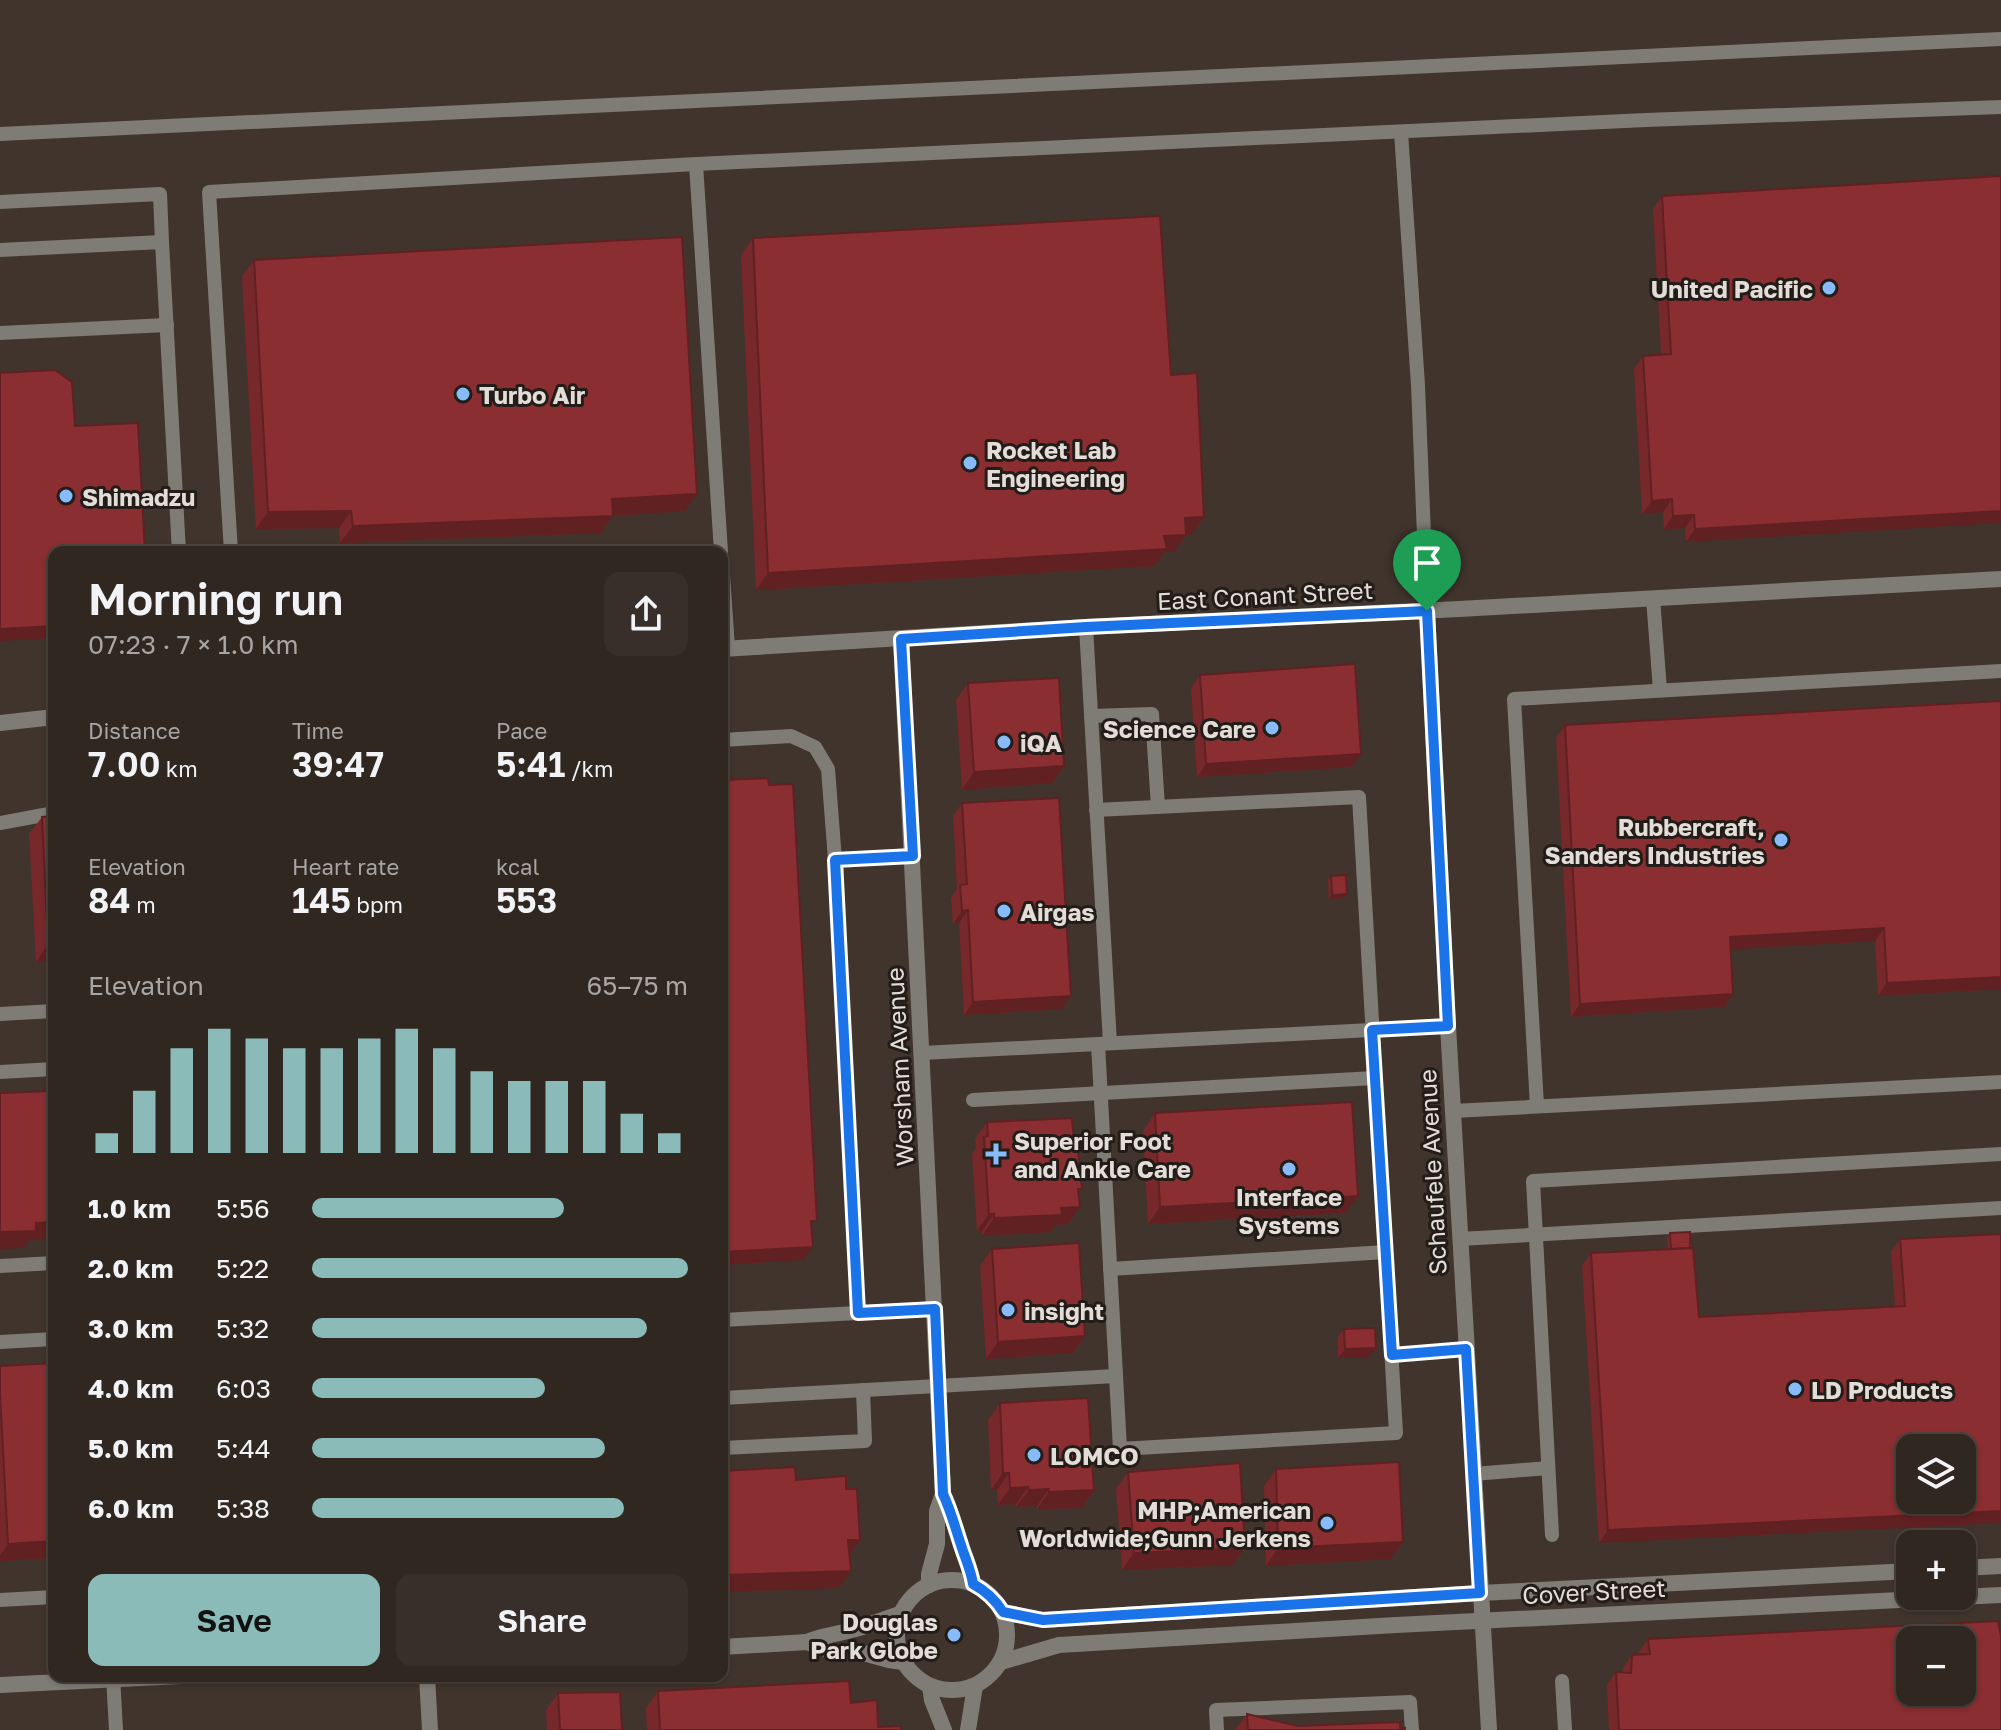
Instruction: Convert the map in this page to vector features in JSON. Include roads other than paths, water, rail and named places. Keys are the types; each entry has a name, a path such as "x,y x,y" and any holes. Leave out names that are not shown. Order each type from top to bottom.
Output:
{"street":[{"name":"East Conant Street","path":"728,649 2001,579"},
{"name":"Schaufele Avenue","path":"1427,611 1489,1730"},
{"name":"Worsham Avenue","path":"901,639 943,1494 937,1511 937,1544 929,1585"},
{"path":"0,723 48,718"},
{"name":"Worsham Avenue","path":"943,1494 952,1512 973,1584"},
{"path":"1976,1567 2001,1566"},
{"name":"Cover Street","path":"1003,1612 1043,1620 1896,1572"},
{"path":"958,1580 973,1584 995,1600 1003,1612 1007,1646 1001,1662 975,1686 945,1690 930,1686 903,1662 897,1638 902,1613 917,1592 929,1585 958,1580"},
{"name":"Cover Street","path":"1001,1662 1059,1645 2001,1595"},
{"path":"728,1647 807,1642 821,1635 862,1628 902,1613"},
{"path":"807,1642 834,1652 863,1653 903,1662"},
{"path":"0,1685 48,1682"},
{"path":"427,1682 430,1730"},
{"path":"930,1686 944,1730"},
{"path":"968,1730 975,1686"}],"lane":[{"path":"0,134 2001,39"},
{"path":"231,546 209,192 696,164 1646,120 2001,107"},
{"path":"1401,132 1418,385 1427,611"},
{"path":"696,164 721,546"},
{"path":"0,202 160,194 179,546"},
{"path":"0,250 162,242"},
{"path":"0,333 167,325"},
{"path":"1653,598 1660,690"},
{"path":"1086,627 1104,1044 1101,1093 1120,1449 1396,1433 1359,797 1096,810"},
{"path":"1537,1106 1514,699 2001,671"},
{"path":"1091,716 1152,714 1158,807"},
{"path":"728,740 791,736 815,747 828,769 858,1313"},
{"path":"0,823 48,814"},
{"path":"835,860 913,856"},
{"path":"0,1014 48,1011"},
{"path":"922,1053 1448,1026"},
{"path":"0,1072 48,1069"},
{"path":"973,1100 1375,1078"},
{"path":"1453,1111 2001,1082"},
{"path":"1552,1535 1533,1181 2001,1154"},
{"path":"1460,1239 2001,1208"},
{"path":"1110,1269 1386,1252"},
{"path":"0,1266 48,1263"},
{"path":"728,1320 935,1309"},
{"path":"0,1342 48,1339"},
{"path":"1392,1355 1466,1349"},
{"path":"728,1398 1116,1376"},
{"path":"728,1448 865,1441 863,1390"},
{"path":"1473,1474 1548,1468"},
{"path":"0,1600 48,1597"},
{"path":"1562,1681 1565,1730"},
{"path":"113,1682 116,1730"},
{"path":"1217,1730 1216,1710 1410,1702 1412,1730"}],"place":[{"name":"United Pacific","path":"1829,288"},
{"name":"Turbo Air","path":"463,394"},
{"name":"Rocket Lab Engineering","path":"970,463"},
{"name":"Shimadzu","path":"66,496"},
{"name":"Science Care","path":"1272,728"},
{"name":"iQA","path":"1004,742"},
{"name":"Rubbercraft, Sanders Industries","path":"1781,840"},
{"name":"Airgas","path":"1004,911"},
{"name":"Superior Foot and Ankle Care","path":"996,1154"},
{"name":"Interface Systems","path":"1289,1169"},
{"name":"insight","path":"1008,1310"},
{"name":"LD Products","path":"1795,1389"},
{"name":"LOMCO","path":"1034,1455"},
{"name":"MHP;American Worldwide;Gunn Jerkens","path":"1327,1523"},
{"name":"Douglas Park Globe","path":"954,1635"}]}
